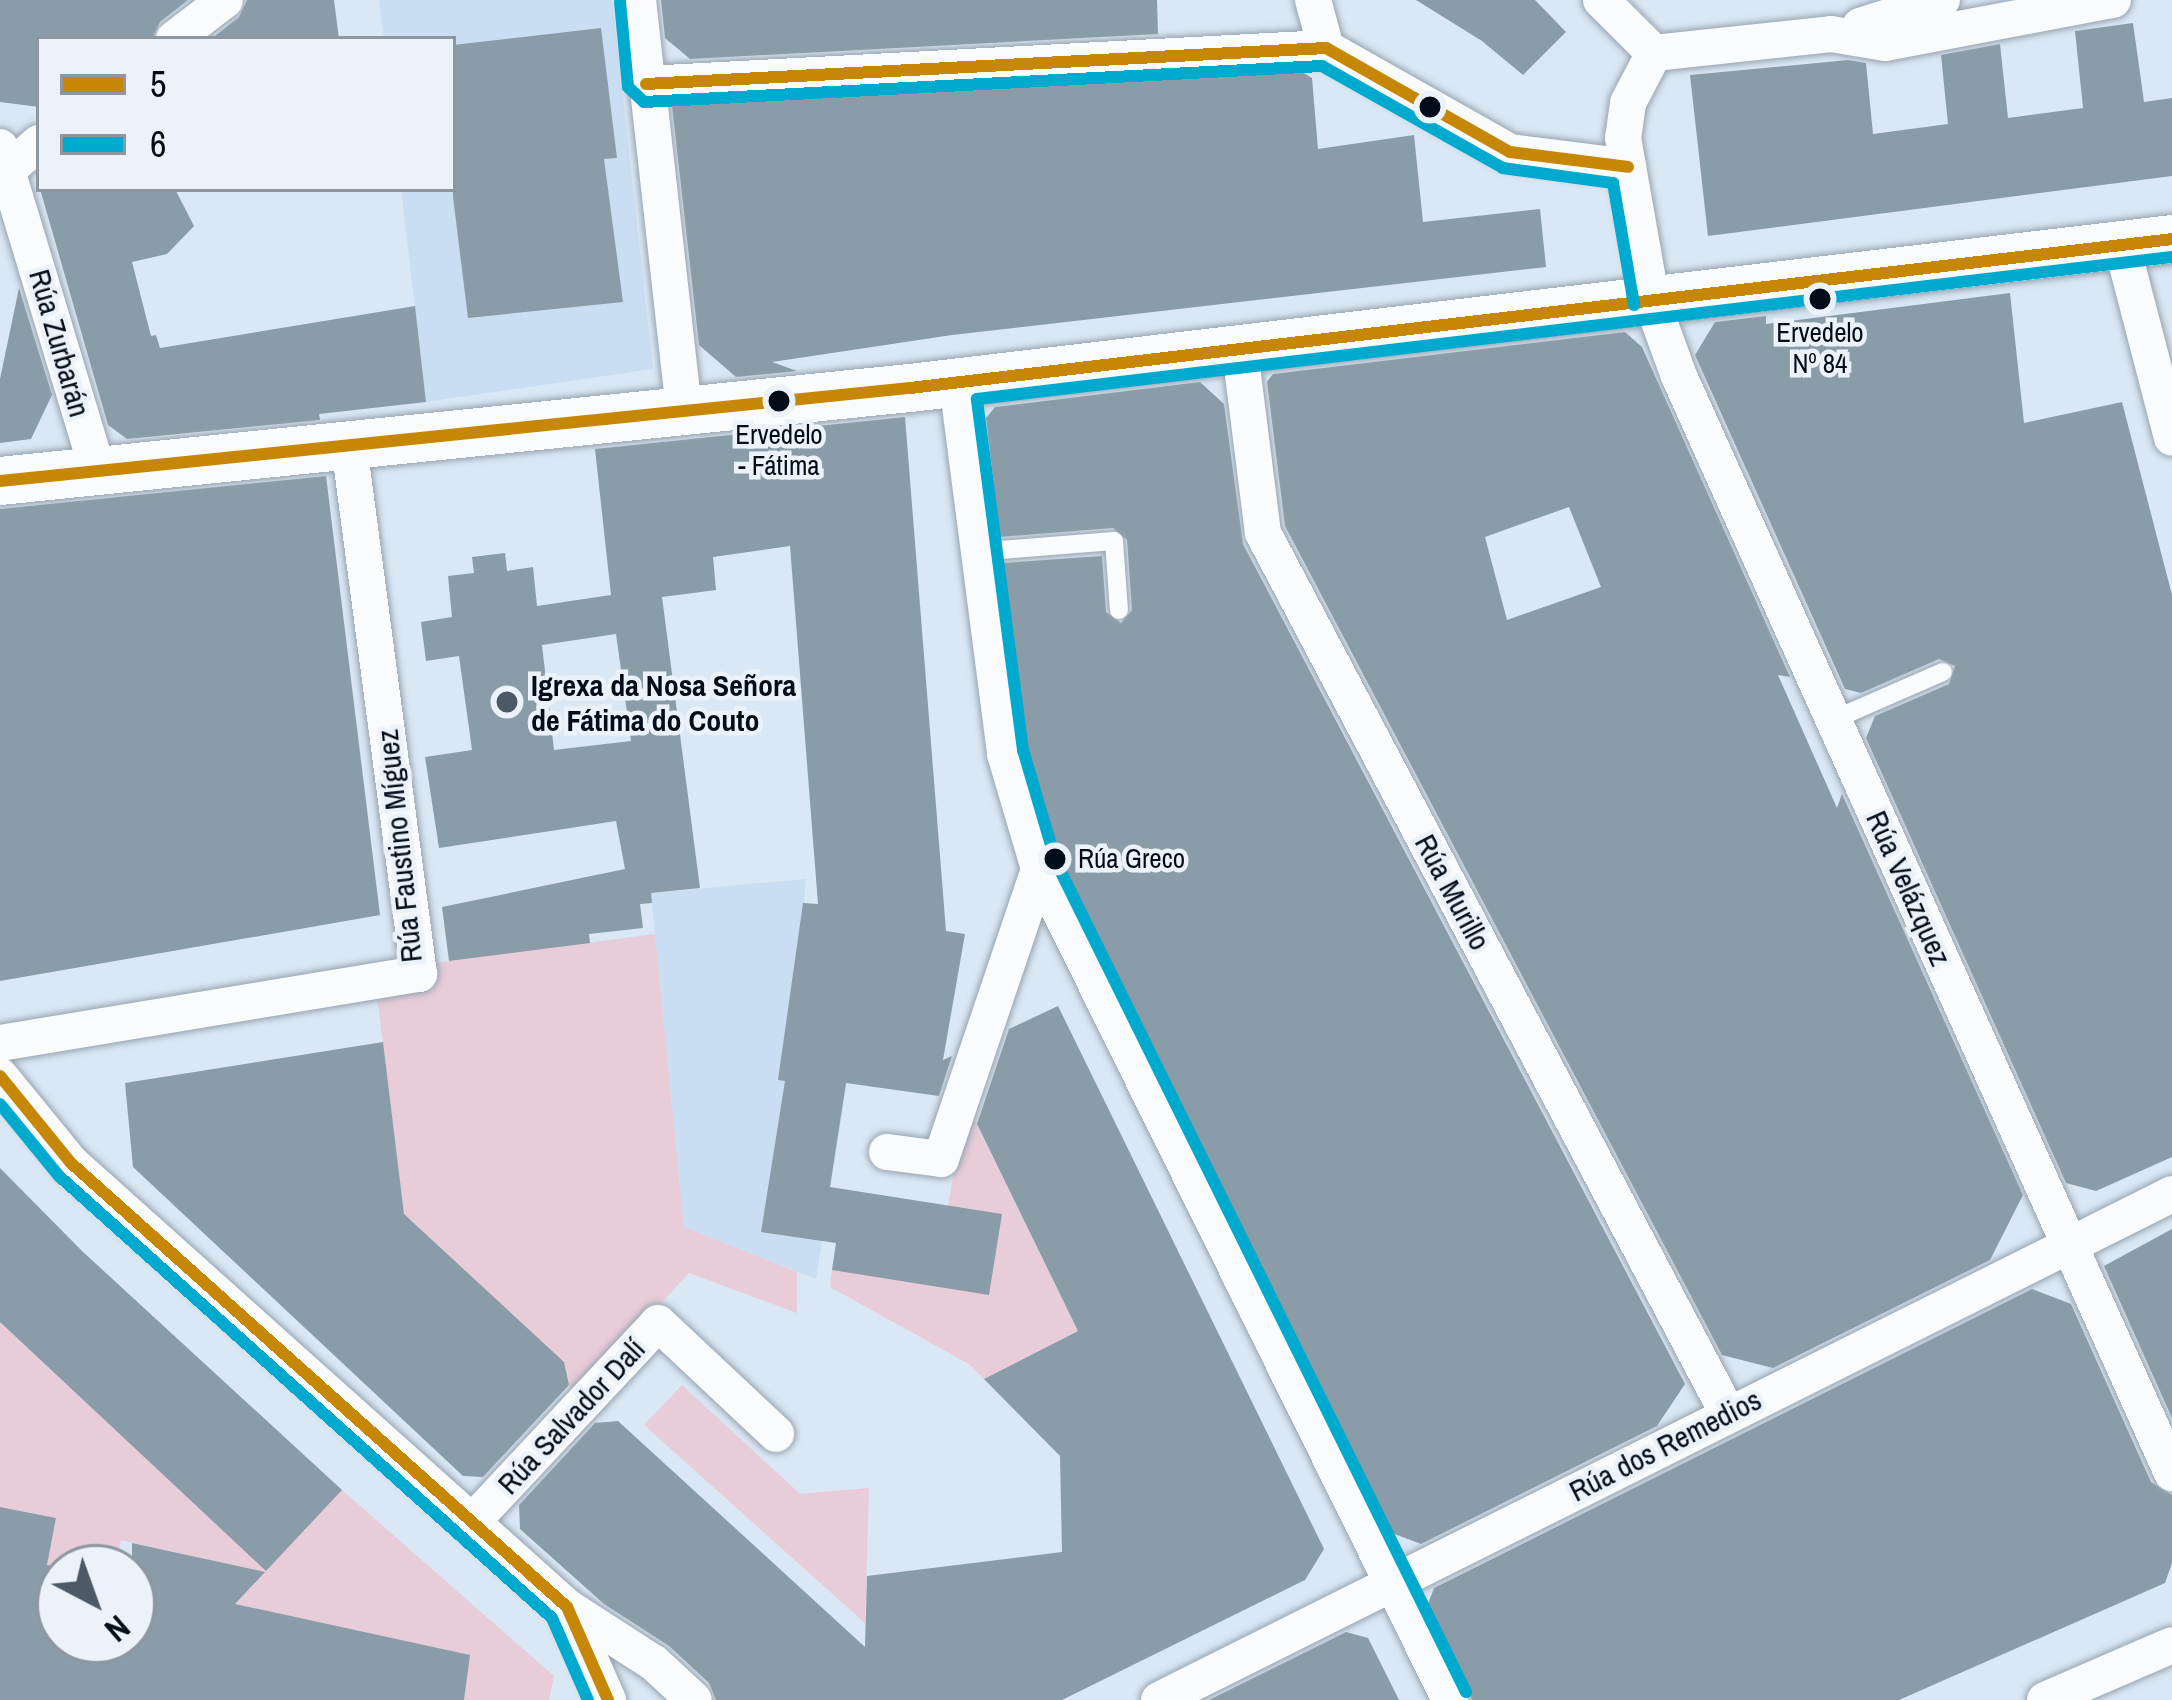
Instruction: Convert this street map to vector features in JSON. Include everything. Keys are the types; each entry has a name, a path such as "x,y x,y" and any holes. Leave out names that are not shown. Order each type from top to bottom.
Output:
{"street":[{"path":"177,36 225,0"},
{"path":"638,0 684,411"},
{"path":"1313,0 1327,48"},
{"path":"1601,0 1654,53 1831,34 1942,0"},
{"path":"1831,34 1885,43 2113,0"},
{"path":"646,83 1327,48 1510,152 1628,167"},
{"name":"Rúa Velázquez","path":"1654,53 1628,103 1623,138 1652,302 1679,376 2172,1473"},
{"path":"5,158 36,144"},
{"name":"Rúa Zurbarán","path":"5,158 98,471"},
{"path":"0,481 1240,351 2172,239"},
{"path":"2122,246 2172,437"},
{"name":"Rúa Murillo","path":"1240,351 1263,533 1728,1414"},
{"path":"957,382 975,552 1005,754 1039,869 1450,1700"},
{"name":"Rúa Faustino Míguez","path":"0,1043 418,974 349,445"},
{"path":"887,1152 941,1160 1039,869"},
{"name":"Rúa Salvador Dalí","path":"0,1076 71,1162 567,1607 654,1663 694,1700"},
{"name":"Rúa dos Remedios","path":"1159,1700 2172,1194"},
{"name":"Rúa Salvador Dalí","path":"472,1522 658,1322 776,1434"},
{"name":"Rúa Salvador Dalí","path":"567,1607 608,1700"},
{"path":"2045,1700 2172,1645"}],"lane":[{"path":"975,552 1114,541 1119,610"},
{"path":"1833,720 1943,672"}],"shaded area":[{"path":"379,0 612,0 653,369 426,402 401,192 456,192 456,36 384,36"},
{"path":"806,879 804,903 873,917 816,1279 684,1227 651,893"},
{"path":"655,934 684,1227 797,1272 797,1313 689,1273 573,1398 563,1362 404,1214 374,971"},
{"path":"966,1102 1078,1331 984,1379 969,1364 830,1287 832,1270 948,1206"},
{"path":"0,1322 266,1570 342,1490 554,1676 549,1700 464,1700 469,1655 221,1601 227,1564 156,1548 156,1544 121,1540 120,1544 51,1544 56,1518 0,1507"},
{"path":"682,1385 800,1494 869,1488 865,1623 644,1425"}],"building":[{"path":"0,0 188,0 160,22 153,36 36,36 36,107 0,102"},
{"path":"247,0 334,0 339,36 215,36 239,17"},
{"path":"661,0 1157,0 1158,34 690,59 665,38"},
{"path":"1416,0 1535,0 1566,32 1523,75 1482,41"},
{"path":"2133,23 2144,102 2172,98 2172,176 1708,236 1690,75 1848,60 1866,63 1873,134 1948,124 1941,55 2000,44 2008,118 2083,108 2075,31"},
{"path":"601,28 617,158 604,159 623,302 468,318 453,197 456,45"},
{"path":"1302,72 1312,78 1318,149 1414,135 1423,222 1540,209 1546,267 952,335 772,362 797,371 736,377 699,345 672,106"},
{"path":"41,192 177,192 194,226 167,254 132,262 151,336 156,335 160,348 415,306 426,402 319,414 320,420 127,439 108,425"},
{"path":"19,288 52,395 31,439 0,443 0,379"},
{"path":"2010,293 2024,423 2122,402 2172,595 2172,1157 2096,1191 2066,1183 1866,738 1875,716 1949,684 1955,666 1939,659 1861,693 1845,689 1695,355 1715,322 1766,316 1766,324"},
{"path":"1625,332 1642,347 1790,677 1778,675 1837,808 1842,794 2023,1195 1990,1260 1773,1368 1722,1355 1285,526 1267,382 1273,374","holes":["1569,507 1601,587 1507,620 1485,537"]},
{"path":"1200,382 1224,404 1243,544 1685,1384 1657,1426 1421,1544 1392,1533 1057,851 1027,749 1003,563 1102,556 1106,612 1121,623 1132,610 1127,540 1113,528 1000,537 986,418 995,407"},
{"path":"905,417 946,931 965,934 943,1060 952,1056 939,1096 846,1083 830,1187 1002,1214 989,1295 832,1270 836,1243 761,1232 785,1081 778,1080 803,903 818,904 790,546 713,557 716,590 662,597 700,888 651,893 652,903 640,904 643,928 589,934 590,943 449,961 442,907 625,869 616,821 439,848 425,757 472,750 459,656 426,661 421,622 452,617 448,576 474,573 472,557 505,553 507,571 533,567 537,606 611,595 595,449","holes":["616,634 631,741 554,750 542,645"]},
{"path":"326,476 380,915 0,981 0,509"},
{"path":"1058,1006 1324,1549 1305,1580 1062,1700 716,1700 709,1683 669,1646 604,1604 520,1529 519,1505 595,1423 618,1421 865,1647 867,1576 1062,1552 1060,1456 984,1379 1078,1331 977,1124 1009,1029"},
{"path":"383,1042 404,1214 564,1362 569,1385 483,1477 463,1476 133,1167 125,1083"},
{"path":"0,1168 82,1251 342,1490 266,1571 0,1322"},
{"path":"2172,1229 2172,1418 2104,1266"},
{"path":"2032,1289 2071,1304 2151,1482 2172,1495 2172,1563 2165,1583 1899,1700 1472,1700 1428,1604 1434,1588"},
{"path":"0,1507 56,1518 51,1544 36,1544 36,1664 156,1664 156,1548 265,1572 235,1604 470,1655 464,1700 0,1700"},
{"path":"1346,1632 1368,1638 1399,1700 1209,1700"}],"transit line":[{"name":"6","path":"620,2 628,87 644,102 1322,66 1503,168 1613,183 1634,305"},
{"name":"5","path":"646,84 1326,48 1510,152 1628,167"},
{"name":"5","path":"0,481 910,388 2172,239"},
{"name":"6","path":"1466,1692 1056,862 1023,750 977,399 2172,257"},
{"name":"5","path":"0,1076 71,1163 567,1607 608,1700"},
{"name":"6","path":"0,1104 59,1176 552,1618 588,1700"}],"place":[{"name":"Ervedelo Nº 84","path":"1820,299"},
{"name":"Ervedelo - Fátima","path":"779,401"},
{"name":"Igrexa da Nosa Señora de Fátima do Couto","path":"507,702"},
{"name":"Rúa Greco","path":"1055,859"}]}
